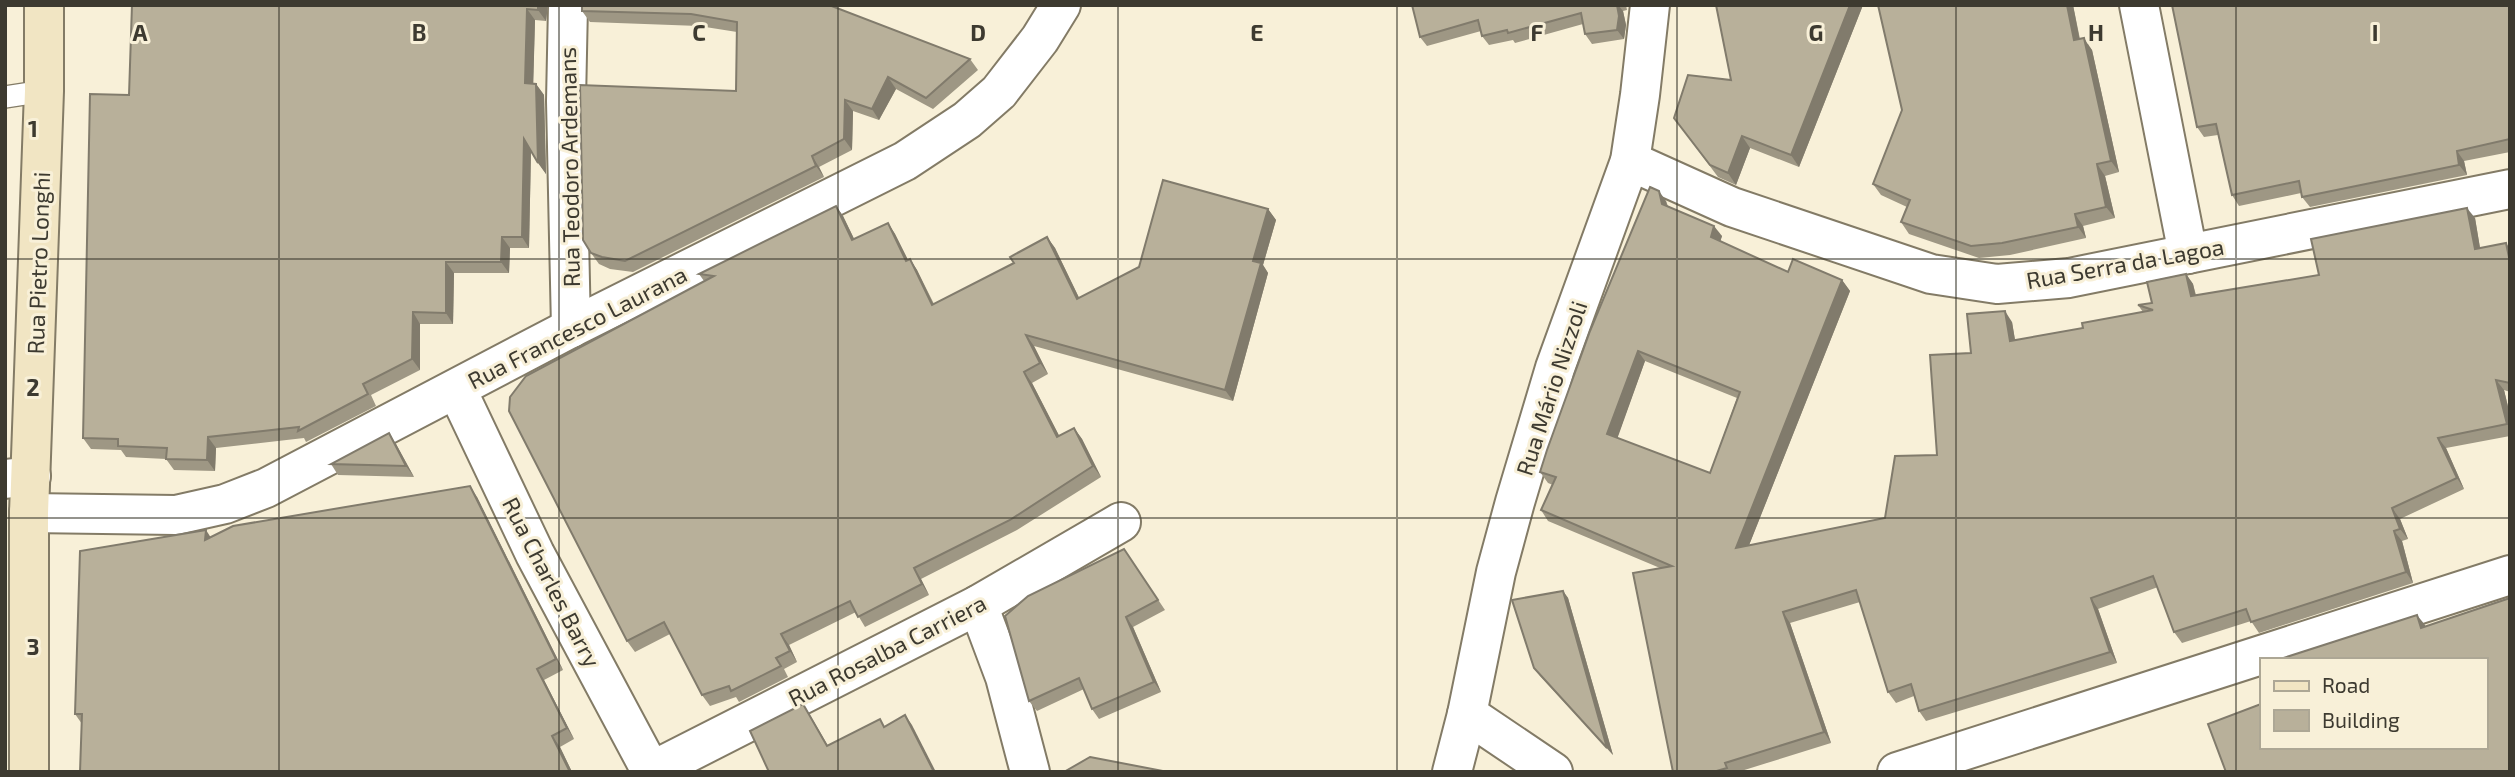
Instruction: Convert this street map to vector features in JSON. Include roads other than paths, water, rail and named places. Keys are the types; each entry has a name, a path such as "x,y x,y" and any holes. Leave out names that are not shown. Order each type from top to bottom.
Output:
{"street":[{"name":"Rua Pietro Longhi","path":"29,772 22,490 44,91 44,5"},
{"name":"Rua Teodoro Ardemans","path":"568,5 566,101 571,328"},
{"name":"Rua Francesco Laurana","path":"22,490 176,515 225,504 266,488 571,328 905,161 967,120 999,92 1040,39 1060,5"},
{"name":"Rua Mário Nizzoli","path":"1452,772 1467,714 1496,572 1523,475 1555,368 1630,161 1650,5"},
{"path":"2139,5 2188,254"},
{"name":"Rua Serra da Lagoa","path":"1630,161 1732,207 1931,274 1997,284 2069,278 2510,189"},
{"name":"Rua Charles Barry","path":"457,390 535,554 651,771"},
{"name":"Rua Rosalba Carriera","path":"651,771 978,605 1121,522"},
{"path":"1897,772 2510,575"},
{"path":"978,605 1005,677 1030,772"},
{"path":"1467,714 1553,772"}],"lane":[{"path":"5,97 44,91"}]}
